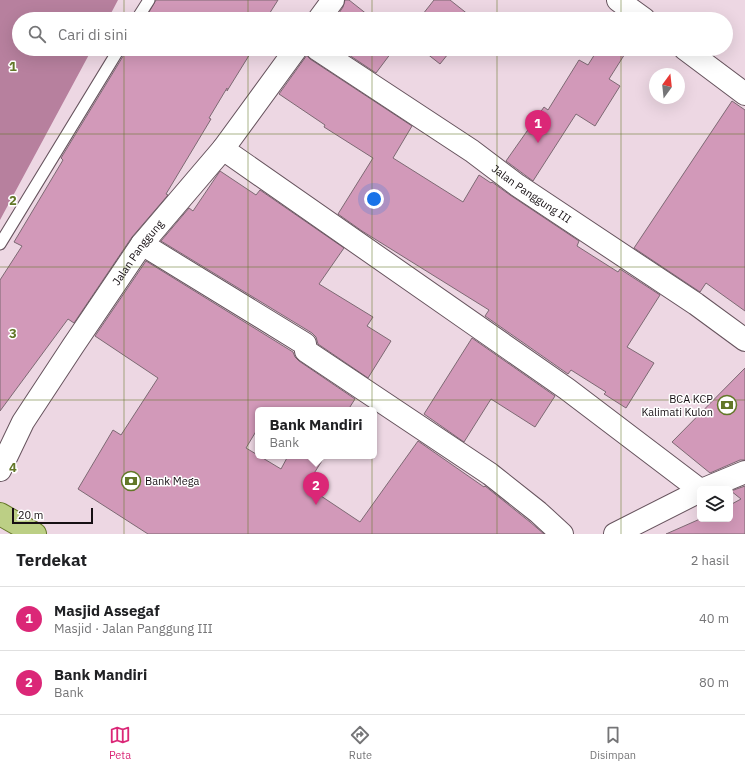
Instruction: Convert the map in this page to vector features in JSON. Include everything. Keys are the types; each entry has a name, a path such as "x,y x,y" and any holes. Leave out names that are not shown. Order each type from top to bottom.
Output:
{"main road":[{"path":"0,514 35,534"}],"street":[{"path":"324,12 333,0"},
{"path":"618,0 634,12"},
{"name":"Jalan Panggung","path":"0,470 23,422 142,244 223,149 291,56"},
{"name":"Jalan Panggung III","path":"328,56 472,151 517,185 696,304 745,340"},
{"path":"694,56 745,94"},
{"path":"223,149 567,389 697,489"},
{"path":"142,244 305,344 306,351 490,474 538,512 562,534"},
{"path":"711,486 745,472"},
{"path":"615,534 697,493"}],"lane":[{"path":"141,12 149,0"},
{"path":"0,244 115,56"}],"shaded area":[{"path":"0,0 118,0 112,12 12,12 12,56 88,56 0,220"}],"building":[{"path":"156,0 278,0 270,12 149,12"},
{"path":"345,0 349,0 364,12 340,12"},
{"path":"434,0 450,0 465,12 425,12"},
{"path":"123,56 249,56 209,118 211,119 166,194 168,195 132,237 74,323 68,319 0,411 0,280 22,246 14,242 63,160 61,158"},
{"path":"308,56 310,59 412,126 393,158 463,202 479,175 491,183 492,182 579,241 577,246 618,272 620,269 660,295 627,347 654,363 626,408 604,394 606,392 571,370 568,374 485,316 489,310 362,231 338,214 373,158 324,127 325,125 279,94"},
{"path":"350,56 389,56 376,73"},
{"path":"430,56 446,56 440,64"},
{"path":"594,56 624,56 609,79 620,86 595,126 576,114 533,181 506,161 544,107 548,110 579,60 588,65"},
{"path":"732,101 745,110 745,311 706,283 700,292 634,248"},
{"path":"220,171 256,195 260,190 344,248 319,284 373,317 367,326 391,341 368,378 318,344 316,337 312,333 161,241 189,208 193,211"},
{"path":"146,261 293,352 299,361 355,399 350,407 255,407 255,433 246,448 255,453 255,459 264,459 281,469 286,459 323,459 306,486 360,522 418,441 484,487 485,486 544,534 148,534 78,489 113,430 121,435 158,378 95,336"},
{"path":"472,338 555,396 535,427 491,399 464,442 424,414"},
{"name":"BCA KCP Kalimati Kulon","path":"745,368 745,460 740,460 710,473 672,442"},
{"path":"745,486 745,534 666,534 697,520 697,522 733,522 733,503 741,499 733,493 733,490"}],"place":[{"name":"Masjid Assegaf","path":"538,143"},
{"name":"BCA KCP Kalimati Kulon","path":"727,405"},
{"name":"Bank Mega","path":"131,481"},
{"name":"Bank Mandiri","path":"316,505"}]}
